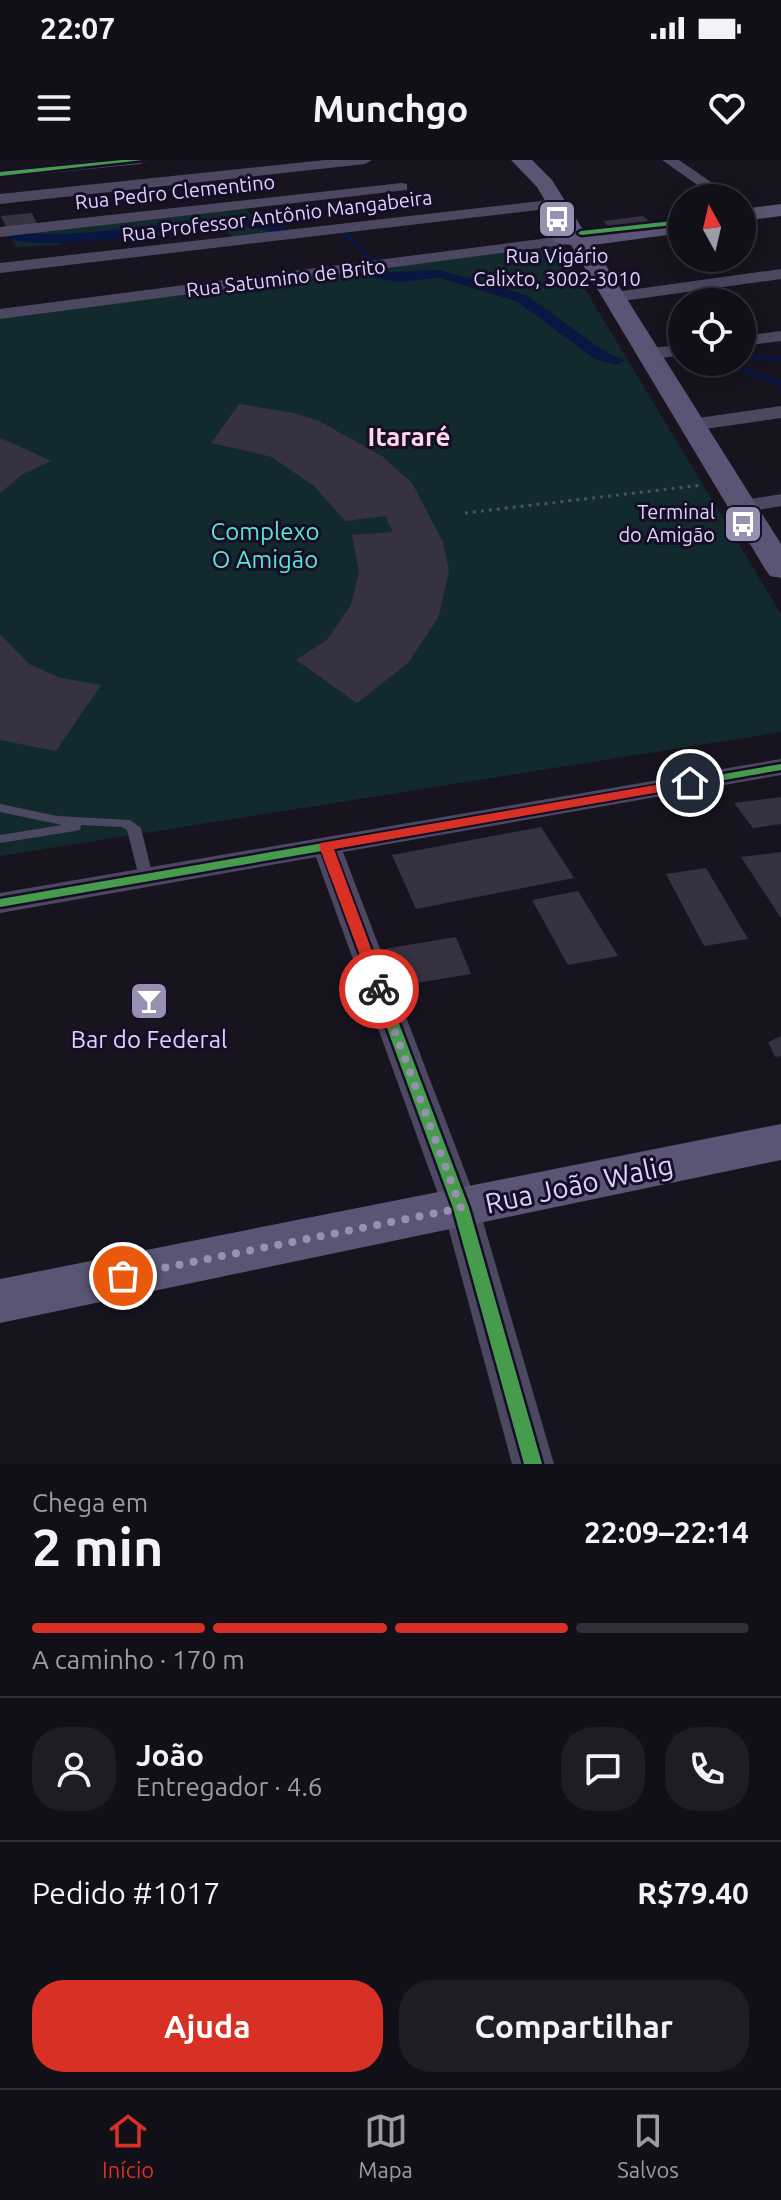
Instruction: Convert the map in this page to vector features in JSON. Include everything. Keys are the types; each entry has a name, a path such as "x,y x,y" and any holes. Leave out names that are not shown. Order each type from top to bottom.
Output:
{"main road":[{"path":"521,160 545,184 558,204 781,569"},
{"path":"756,214 781,213"},
{"name":"Rua Satumino de Brito","path":"576,237 668,226"},
{"name":"Rua João Walig","path":"0,1301 781,1142"}],"street":[{"path":"0,172 94,160"},
{"path":"0,172 140,160"},
{"path":"0,199 365,160"},
{"path":"374,160 436,223"},
{"path":"669,160 705,184"},
{"name":"Rua Professor Antônio Mangabeira","path":"7,295 558,204"},
{"name":"Rua Pedro Clementino","path":"0,232 436,223"},
{"name":"Rua Satumino de Brito","path":"7,295 436,223 576,237"},
{"path":"615,297 781,274"},
{"path":"756,339 781,336"},
{"path":"649,354 668,352"},
{"path":"691,425 781,412"},
{"path":"741,507 781,500"},
{"path":"0,903 781,767"},
{"path":"326,846 461,1208 533,1464"}],"lane":[{"path":"0,808 57,820 125,823 134,828 146,877"},
{"path":"0,839 103,822"}],"path":[{"path":"465,513 726,483"}],"green space":[{"path":"245,207 256,221 275,219 288,233 234,239 220,224 162,231 164,235 147,237 142,233 59,241 61,245 16,247 10,234"},
{"name":"Complexo O Amigão","path":"557,243 781,614 781,732 0,856 0,313"}],"building":[{"path":"32,213 38,226 7,229 1,216"},
{"path":"643,216 651,223 609,227 603,221"},
{"path":"239,404 317,420 382,456 412,483 443,542 449,572 438,618 408,663 357,703 296,660 327,640 351,605 359,573 352,535 393,532 385,516 345,521 315,487 272,457 211,443"},
{"path":"0,438 51,461 23,474 0,493"},
{"path":"0,634 29,664 61,678 101,685 56,751 0,740"},
{"path":"781,797 781,824 753,828 734,803"},
{"path":"541,827 574,878 416,909 392,855"},
{"path":"781,852 781,918 741,857"},
{"path":"706,868 748,939 704,946 666,874"},
{"path":"578,891 618,956 568,965 532,900"},
{"path":"456,937 471,974 398,986 384,949"},
{"path":"781,1036 781,1056 775,1057 768,1042"}],"waterway":[{"path":"13,236 62,239 180,225 242,222 283,231"},
{"path":"344,234 363,250 366,258 379,260"},
{"path":"378,275 399,278 440,274 521,298 601,356 617,360"},
{"path":"756,358 781,359"},
{"path":"756,374 781,384"}],"cycle path":[{"path":"0,174 140,160"},
{"path":"581,233 668,224"},
{"path":"0,903 781,767"},
{"path":"326,846 461,1208 533,1464"}],"way so far":[{"path":"123,1276 461,1208 379,989"}],"place":[{"name":"Rua Vigário Calixto, 3002-3010","path":"557,219"},
{"name":"Terminal do Amigão","path":"743,524"},
{"name":"Bar do Federal","path":"149,1001"}],"district":[{"name":"Itararé","path":"409,437"}],"route":[{"path":"379,989 326,846 690,783"}]}
